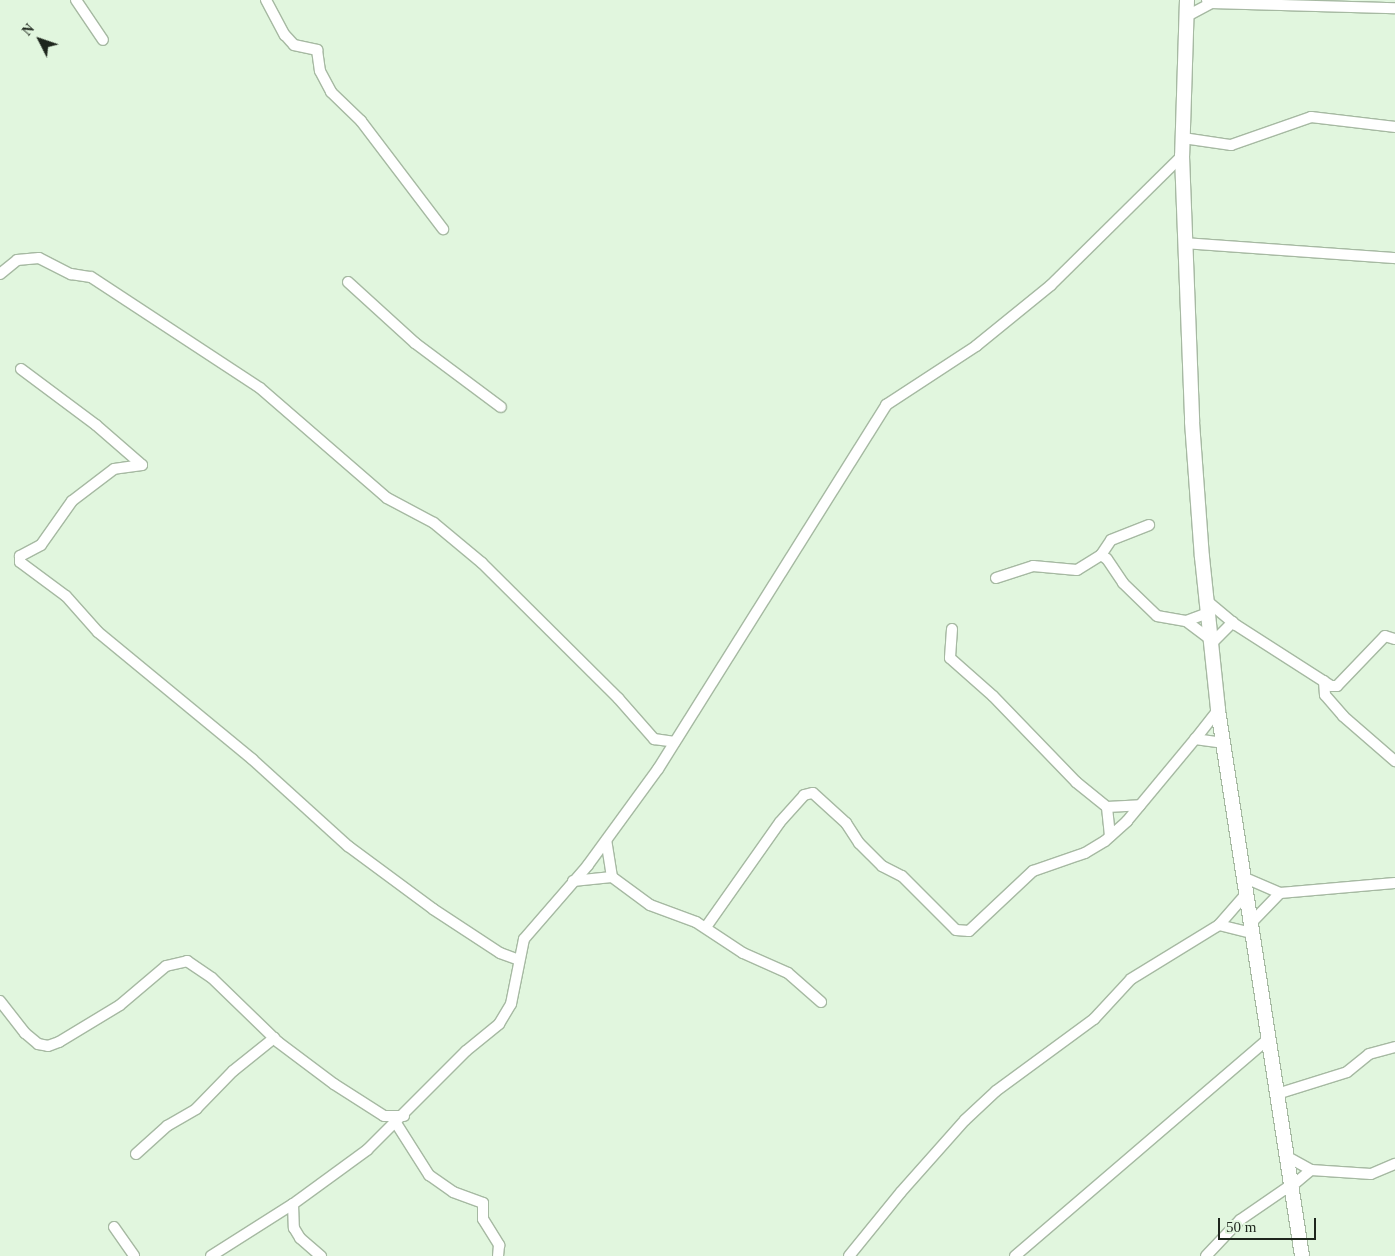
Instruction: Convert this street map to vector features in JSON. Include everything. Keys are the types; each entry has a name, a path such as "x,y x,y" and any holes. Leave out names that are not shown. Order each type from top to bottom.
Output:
{"street":[{"path":"76,0 103,40"},
{"path":"266,0 285,35 294,45 317,50 320,71 331,92 361,121 443,229"},
{"path":"1187,0 1182,156 1192,422 1207,606 1218,710 1302,1256"},
{"path":"1187,16 1209,1 1342,2 1395,8"},
{"path":"1183,138 1231,145 1312,117 1395,127"},
{"path":"211,1256 292,1204 356,1159 396,1122 466,1051 499,1024 511,1004 518,960 524,939 574,881 606,840 675,742 886,405 976,346 1051,285 1182,156"},
{"path":"1185,243 1395,258"},
{"path":"0,274 17,260 39,258 71,274 92,278 260,388 387,498 434,523 482,563 618,698 654,739 675,742"},
{"path":"348,282 415,343 501,407"},
{"path":"21,369 96,425 142,465 114,469 72,501 41,545 20,556 20,562 66,596 98,632 252,759 348,846 433,909 500,953 518,960"},
{"path":"996,578 1033,566 1076,570 1101,555 1111,540 1149,524"},
{"path":"1101,555 1107,558 1123,583 1157,616 1186,621 1211,641"},
{"path":"1186,621 1207,606"},
{"path":"1207,606 1324,681 1337,686"},
{"path":"1211,641 1233,622"},
{"path":"952,629 950,658 993,696 1076,782 1107,807 1140,805"},
{"path":"1328,699 1337,686 1385,636 1395,639"},
{"path":"1324,681 1328,699 1395,761"},
{"path":"706,927 780,822 804,795 813,793 846,823 859,843 882,866 902,876 956,930 969,931 1033,872 1085,854 1110,836 1140,805 1218,710"},
{"path":"1195,739 1223,743"},
{"path":"1107,807 1110,836"},
{"path":"606,840 612,877"},
{"path":"574,881 612,877 650,905 706,927 743,953 788,973 821,1002"},
{"path":"1243,877 1280,893 1395,883"},
{"path":"1251,928 1280,893"},
{"path":"849,1256 901,1192 964,1120 996,1091 1094,1019 1131,979 1219,925 1246,894"},
{"path":"1219,925 1251,928"},
{"path":"0,1001 25,1034 38,1044 48,1046 59,1042 120,1005 166,966 187,961 233,996 274,1038 334,1084 396,1122 429,1175 453,1192 483,1203 483,1219 499,1244 498,1256"},
{"path":"136,1154 168,1126 196,1109 234,1070 274,1038"},
{"path":"1015,1256 1268,1039"},
{"path":"1277,1094 1347,1072 1368,1054 1395,1047"},
{"path":"384,1116 396,1122"},
{"path":"1286,1156 1311,1170 1371,1174 1395,1164"},
{"path":"1206,1256 1240,1220 1291,1186 1311,1170"},
{"path":"292,1204 294,1228 300,1238 321,1256"},
{"path":"114,1227 134,1256"}]}
